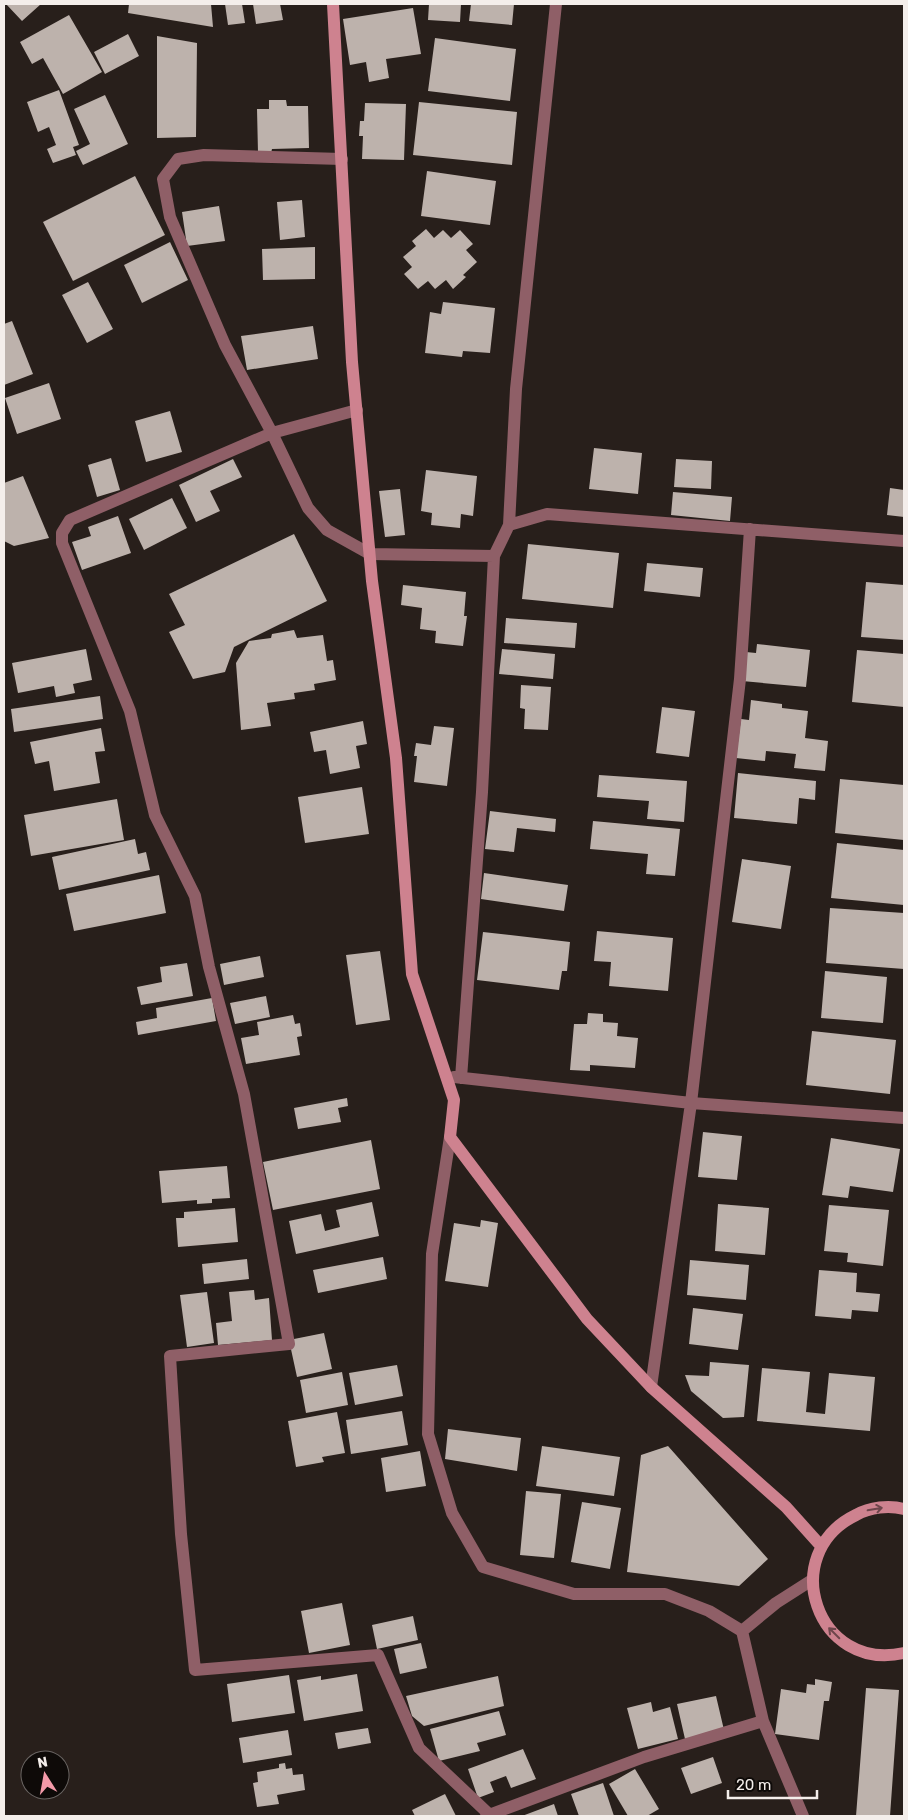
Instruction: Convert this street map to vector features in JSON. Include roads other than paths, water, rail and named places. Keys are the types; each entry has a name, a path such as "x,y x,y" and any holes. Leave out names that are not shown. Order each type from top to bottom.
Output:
{"street":[{"path":"333,4 357,410 370,554 396,758 412,974 454,1100 432,1254 428,1434 452,1513 483,1567 574,1594 665,1594 709,1611 742,1631 762,1721 803,1816"},
{"path":"461,1078 482,792 494,556 509,525 516,389 556,4"},
{"path":"342,159 204,156 178,160 163,179 170,217 225,345 272,433 308,508 327,530 370,554 494,556"},
{"path":"357,410 272,433 70,520 62,533 62,543 130,711 155,816 195,896 209,967 244,1094 288,1344 170,1356 181,1534 195,1670 378,1655 419,1748 489,1816 644,1757 762,1721"},
{"path":"509,525 547,514 904,541"},
{"path":"651,1387 691,1103 740,679 750,529"},
{"path":"446,1076 691,1103 904,1118"},
{"path":"450,1137 587,1319 651,1387 786,1507 821,1546"},
{"path":"904,1510 879,1508 862,1512 845,1520 832,1531 821,1546 814,1562 812,1580 814,1598 820,1615 830,1630 843,1642 859,1651 876,1656 904,1653"},
{"path":"742,1631 776,1603 812,1580"}]}
